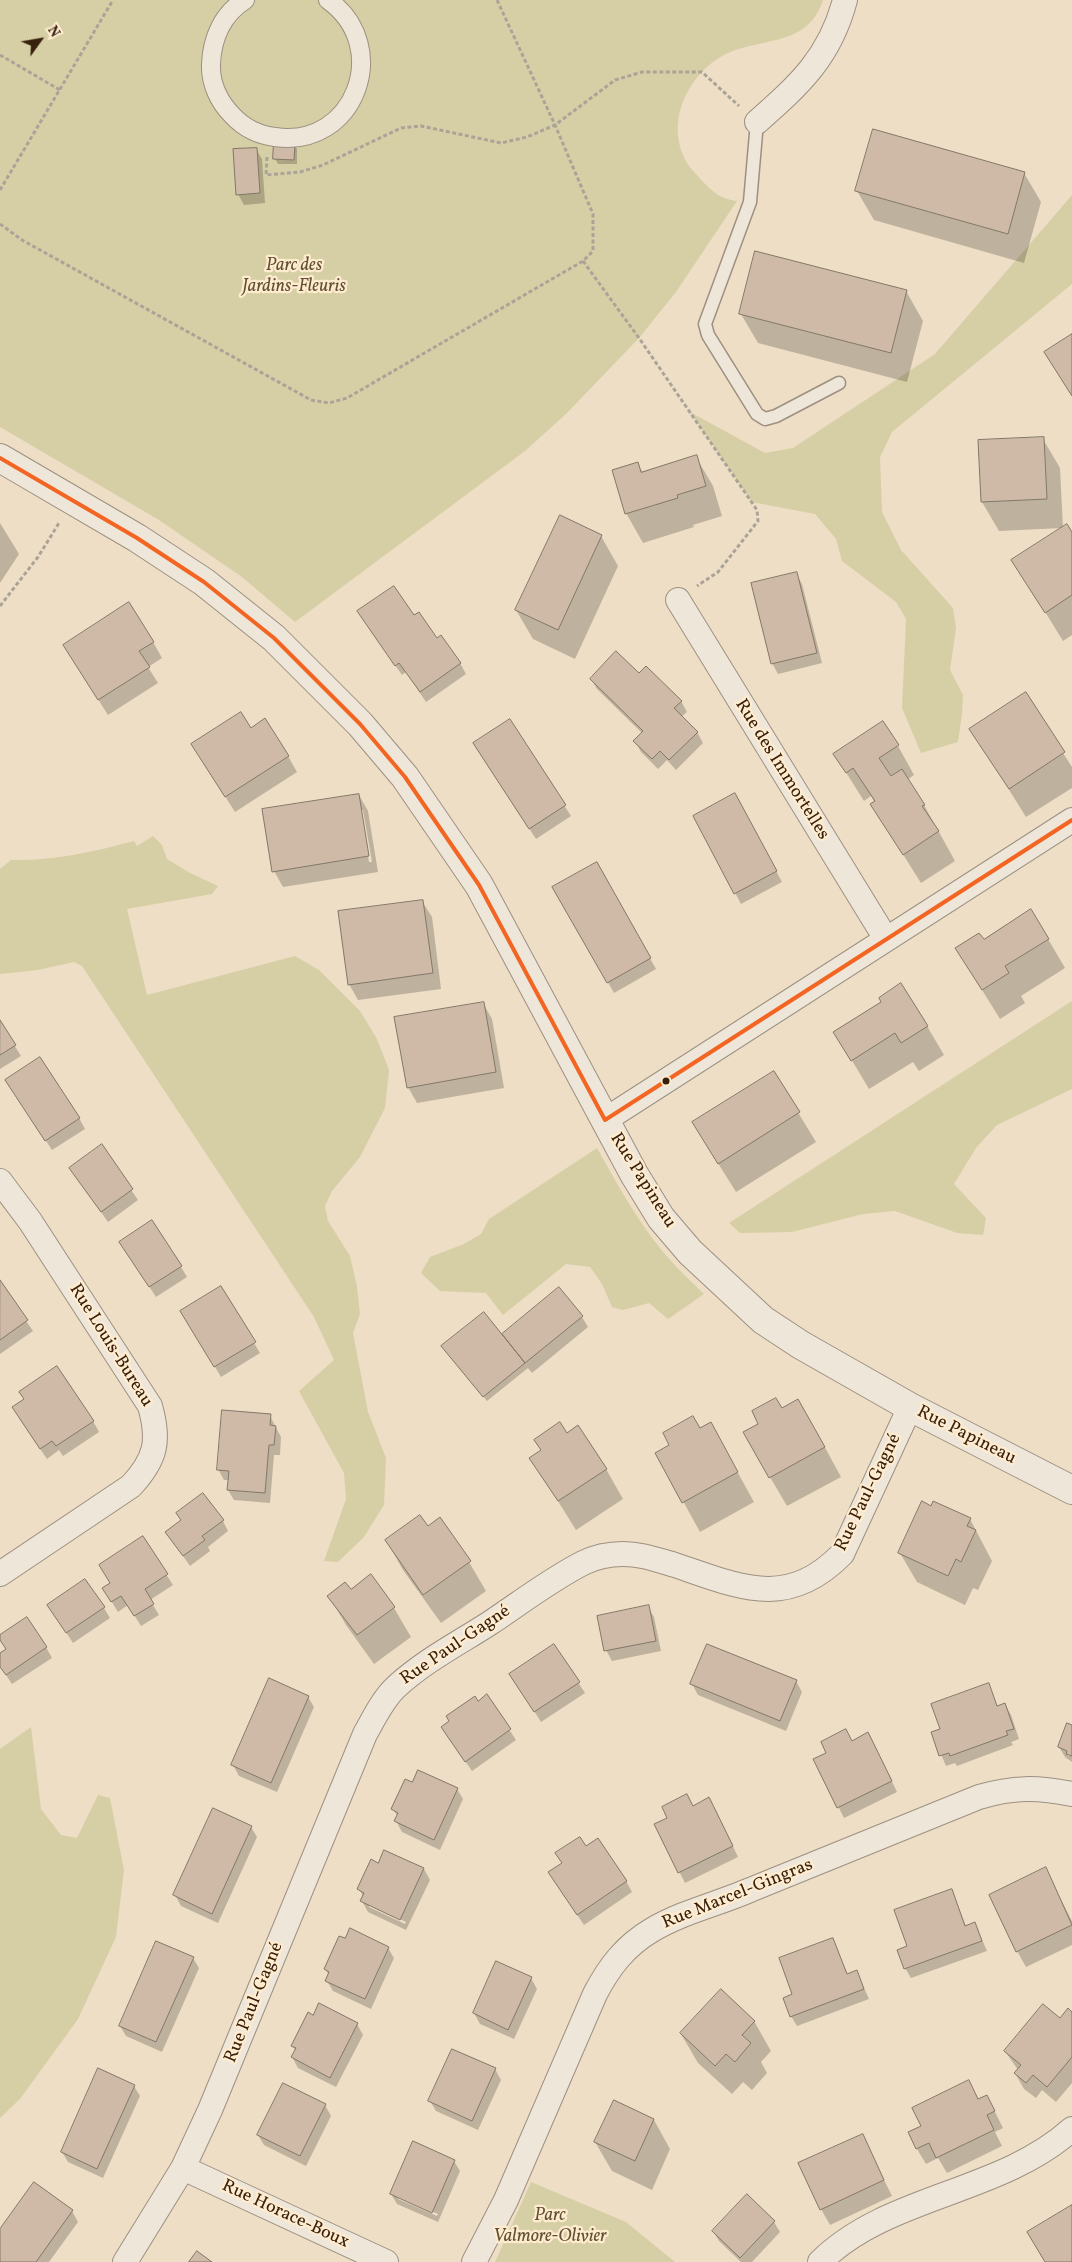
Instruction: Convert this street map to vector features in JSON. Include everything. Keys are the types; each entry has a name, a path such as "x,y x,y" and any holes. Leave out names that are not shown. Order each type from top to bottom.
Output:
{"street":[{"path":"244,0 230,12 214,38 210,68 218,97 227,110 246,127 268,136 284,139 300,138 330,125 342,115 358,87 361,55 358,39 342,12 328,0"},
{"path":"757,122 797,87 824,53 840,21 845,0"},
{"name":"Rue Papineau","path":"0,458 137,538 204,582 274,638 360,724 405,777 479,885 634,1174 662,1218 690,1252 729,1290 763,1320 800,1345 910,1407 1072,1490"},
{"name":"Rue des Immortelles","path":"678,600 886,939"},
{"path":"605,1120 1072,820"},
{"name":"Rue Louis-Bureau","path":"0,1181 30,1222 150,1406 156,1428 155,1448 145,1472 131,1486 0,1574"},
{"name":"Rue Paul-Gagné","path":"125,2262 183,2168 239,2042 365,1734 378,1711 395,1688 418,1669 558,1578 584,1563 604,1556 622,1554 643,1555 733,1585 761,1590 783,1588 808,1581 827,1569 842,1554 910,1407"},
{"name":"Rue Marcel-Gingras","path":"474,2262 506,2200 595,1994 619,1955 634,1943 672,1920 734,1897 979,1797 1005,1790 1030,1788 1072,1794"},
{"path":"820,2262 852,2237 887,2219 1001,2174 1026,2162 1072,2129"},
{"name":"Rue Horace-Boux","path":"183,2168 386,2262"}],"lane":[{"path":"757,122 750,202 705,324 708,335 757,414 765,419 776,416 839,384"}],"path":[{"path":"0,190 113,0"},
{"path":"0,224 22,240 311,400 329,403 347,398 583,261 593,251 593,214 497,0"},
{"path":"0,55 60,90"},
{"path":"268,136 266,175 300,172 323,165 401,128 421,126 501,143 527,137 555,126 615,80 642,72 675,71 702,72 757,122"},
{"path":"583,261 639,338 756,510 758,521 718,572 678,600"},
{"path":"0,606 38,557 59,523 68,498"}],"green space":[{"name":"Parc des Jardins-Fleuris","path":"0,0 823,0 816,15 807,26 782,38 726,54 698,76 688,90 678,123 679,140 684,157 694,172 713,191 724,198 737,201 676,292 639,338 566,414 525,451 295,622 242,577 159,520 0,427"},
{"path":"1072,195 1072,284 892,432 880,457 882,512 901,550 953,608 956,628 950,670 963,695 958,742 921,753 902,708 906,619 896,602 842,561 836,539 815,514 752,502 690,412 765,453 793,448 935,354"},
{"path":"153,836 162,845 167,859 190,873 218,886 212,894 127,909 147,995 295,956 319,970 360,1011 377,1039 389,1070 385,1108 360,1157 332,1191 325,1206 328,1221 350,1256 357,1287 360,1314 353,1333 368,1412 386,1458 384,1505 364,1537 338,1562 324,1561 346,1499 344,1473 299,1391 334,1360 314,1317 82,966 74,962 38,970 0,974 0,869 11,860 73,855 134,841 137,846"},
{"path":"1072,1001 1072,1089 997,1125 976,1148 954,1184 986,1218 983,1235 957,1233 895,1211 863,1214 792,1232 740,1233 729,1223"},
{"path":"597,1148 631,1207 650,1235 671,1261 704,1294 668,1319 649,1303 623,1310 612,1307 602,1284 590,1267 566,1264 503,1315 486,1293 440,1291 421,1273 430,1257 464,1244 481,1234 489,1219"},
{"path":"31,1727 41,1809 61,1835 77,1838 98,1795 110,1798 124,1870 116,1937 78,2019 20,2099 0,2118 0,1749"},
{"name":"Parc Valmore-Olivier","path":"531,2182 626,2222 675,2262 495,2262"}],"building":[{"path":"873,129 1025,172 1008,234 855,191"},
{"path":"274,142 295,143 294,160 273,159"},
{"path":"257,148 260,193 236,195 233,149"},
{"path":"755,251 907,290 891,353 739,314"},
{"path":"1072,334 1072,396 1044,352"},
{"path":"1044,437 1047,499 981,502 978,440"},
{"path":"697,455 706,486 677,495 678,498 625,514 612,470 638,462 641,472"},
{"path":"560,515 602,535 558,630 515,610"},
{"path":"1067,524 1072,532 1072,595 1045,613 1011,560"},
{"path":"797,572 817,653 771,664 751,583"},
{"path":"394,586 414,615 419,612 437,638 441,635 461,663 420,692 399,663 395,666 357,611"},
{"path":"129,602 154,642 139,651 150,667 98,700 63,645"},
{"path":"616,651 639,673 646,666 682,701 674,708 698,732 669,760 660,751 652,759 633,741 643,731 590,679"},
{"path":"1026,692 1065,752 1009,789 969,729"},
{"path":"241,712 251,728 265,718 289,756 225,797 191,744"},
{"path":"510,719 566,805 529,829 473,743"},
{"path":"883,721 899,745 879,758 891,776 902,769 925,805 922,806 939,831 903,855 870,804 875,801 853,768 846,773 833,754"},
{"path":"735,793 777,871 734,894 693,816"},
{"path":"359,794 369,856 272,872 262,809"},
{"path":"597,862 651,958 607,983 552,887"},
{"path":"423,900 433,973 348,985 338,911"},
{"path":"1031,909 1049,939 1005,966 1009,973 982,990 955,948 979,933 984,939"},
{"path":"901,983 928,1026 901,1043 895,1033 851,1061 833,1032 881,1002 879,998"},
{"path":"484,1002 496,1072 407,1088 394,1017"},
{"path":"0,1020 16,1045 0,1055"},
{"path":"40,1057 80,1118 45,1141 5,1080"},
{"path":"774,1071 800,1112 718,1164 692,1122"},
{"path":"102,1144 133,1189 101,1212 69,1168"},
{"path":"152,1220 182,1266 149,1287 119,1242"},
{"path":"0,1280 28,1320 0,1340"},
{"path":"221,1286 256,1342 214,1367 180,1311"},
{"path":"559,1287 583,1316 525,1363 502,1334"},
{"path":"484,1312 525,1363 483,1397 441,1346"},
{"path":"57,1366 94,1421 56,1446 52,1441 40,1449 12,1407 24,1399 19,1392"},
{"path":"776,1398 782,1408 798,1399 825,1447 769,1478 743,1432 758,1424 752,1411"},
{"path":"222,1410 271,1414 270,1425 276,1426 274,1445 269,1445 265,1493 227,1490 229,1471 217,1470"},
{"path":"693,1416 700,1428 711,1422 738,1472 682,1503 655,1453 669,1445 663,1433"},
{"path":"560,1422 567,1433 578,1425 607,1469 558,1501 529,1458 541,1450 534,1440"},
{"path":"203,1493 224,1520 202,1536 205,1540 183,1556 165,1532 181,1520 176,1513"},
{"path":"922,1501 931,1506 933,1501 971,1518 967,1526 976,1530 961,1562 956,1559 948,1576 898,1553"},
{"path":"420,1515 428,1526 440,1517 471,1561 423,1595 385,1540"},
{"path":"143,1536 168,1574 145,1589 154,1604 134,1616 121,1596 111,1602 102,1588 110,1583 99,1565"},
{"path":"371,1574 395,1607 357,1635 327,1596 345,1582 351,1589"},
{"path":"85,1579 105,1607 66,1633 47,1605"},
{"path":"649,1605 656,1641 604,1651 597,1616"},
{"path":"27,1617 47,1647 6,1675 0,1667 0,1653 6,1649 0,1640 0,1635"},
{"path":"554,1644 580,1682 534,1712 509,1674"},
{"path":"707,1644 797,1680 780,1721 690,1684"},
{"path":"269,1678 309,1696 271,1783 231,1765"},
{"path":"989,1683 997,1706 1005,1703 1014,1729 1006,1731 1008,1735 950,1756 949,1753 939,1756 931,1732 940,1729 931,1704"},
{"path":"487,1694 511,1729 465,1762 441,1727 449,1721 446,1716 475,1696 478,1701"},
{"path":"1067,1723 1072,1725 1072,1756 1066,1754 1067,1751 1058,1747"},
{"path":"846,1729 852,1741 868,1732 892,1781 837,1808 813,1759 826,1753 821,1742"},
{"path":"418,1770 458,1788 434,1840 394,1821 398,1813 391,1809 405,1779 412,1782"},
{"path":"687,1794 693,1806 709,1797 733,1846 678,1873 654,1824 667,1818 662,1807"},
{"path":"213,1808 252,1826 212,1914 173,1895"},
{"path":"580,1837 586,1846 598,1838 627,1881 577,1915 548,1872 562,1863 555,1853"},
{"path":"384,1850 424,1868 400,1920 360,1901 364,1893 357,1889 371,1859 378,1863"},
{"path":"1046,1867 1072,1925 1016,1952 989,1895"},
{"path":"952,1889 965,1926 975,1922 982,1941 904,1969 897,1950 907,1946 894,1910"},
{"path":"350,1928 389,1947 365,1999 325,1981 329,1972 324,1969 339,1936 345,1938"},
{"path":"833,1938 847,1974 857,1970 864,1989 790,2017 783,1998 792,1994 779,1958"},
{"path":"156,1941 194,1957 156,2042 119,2026"},
{"path":"496,1961 532,1977 508,2030 473,2013"},
{"path":"721,1989 755,2021 742,2035 751,2043 735,2062 726,2054 715,2066 680,2033"},
{"path":"319,2003 358,2023 330,2078 291,2057 296,2048 291,2046 308,2012 313,2015"},
{"path":"1043,2004 1060,2018 1068,2008 1072,2012 1072,2057 1047,2087 1033,2075 1026,2083 1014,2073 1021,2065 1004,2051"},
{"path":"452,2049 496,2068 472,2121 428,2101"},
{"path":"98,2068 135,2085 97,2169 61,2152"},
{"path":"969,2080 978,2099 987,2095 995,2111 987,2115 994,2130 936,2158 929,2143 916,2149 908,2132 921,2126 912,2108"},
{"path":"283,2083 326,2104 300,2156 257,2135"},
{"path":"614,2100 654,2119 635,2161 594,2142"},
{"path":"863,2134 884,2180 820,2210 798,2163"},
{"path":"413,2141 455,2160 432,2213 390,2194"},
{"path":"34,2182 73,2210 36,2262 0,2262 0,2229"},
{"path":"747,2194 775,2221 740,2258 712,2231"},
{"path":"1072,2205 1072,2262 1045,2262 1027,2232"},
{"path":"197,2251 212,2262 189,2262"}],"transit line":[{"path":"0,458 137,538 204,582 274,638 360,724 405,777 479,885 605,1120 1072,820"}]}
